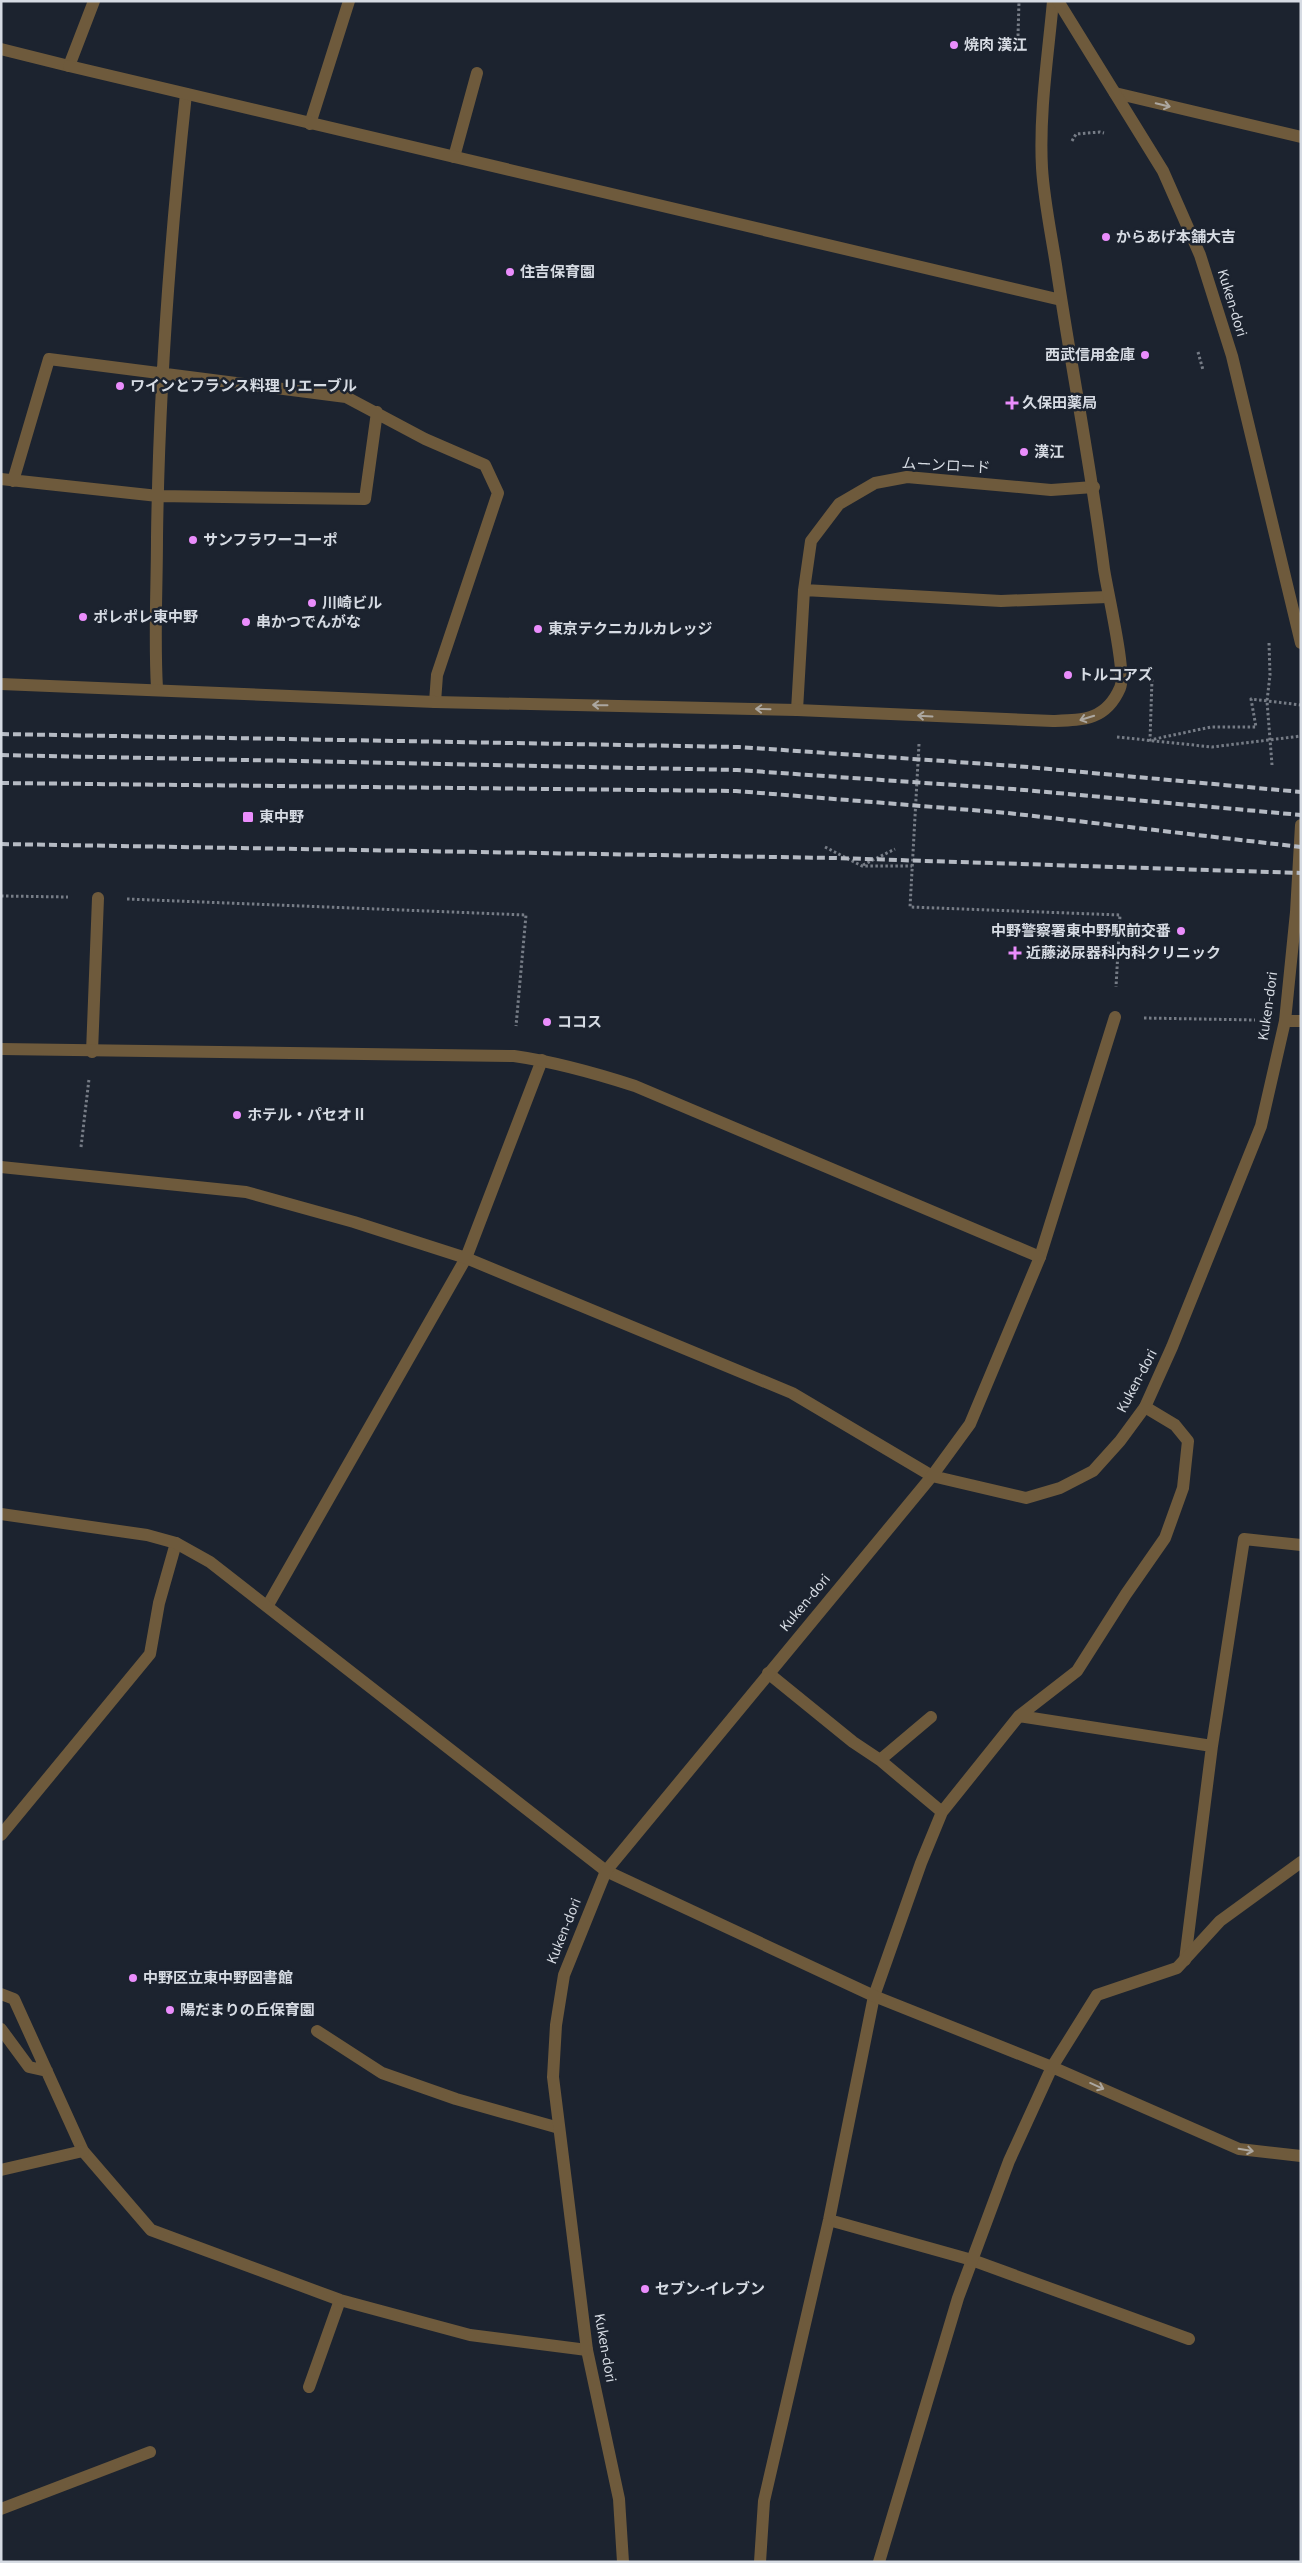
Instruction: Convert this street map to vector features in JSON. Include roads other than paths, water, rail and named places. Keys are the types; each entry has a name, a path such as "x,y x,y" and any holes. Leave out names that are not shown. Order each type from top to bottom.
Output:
{"street":[{"path":"70,66 94,1"},
{"path":"310,124 349,1"},
{"path":"1,684 157,688 435,702 797,710 1081,720 1104,712 1121,686 1119,650 1108,597 1094,486 1061,300 1042,168 1044,107 1053,1"},
{"name":"Kuken-dori","path":"1058,1 1163,171 1200,255 1232,356 1301,643"},
{"path":"1,49 310,124 1061,300"},
{"path":"454,157 477,73"},
{"path":"157,688 158,496 163,374 173,214 186,94"},
{"path":"1115,94 1301,137"},
{"path":"378,412 365,499 158,496 7,480 49,359 346,397 378,412 425,439 484,465 498,493 436,675 435,702"},
{"name":"ムーンロード","path":"797,710 804,590 811,541 839,504 874,483 907,478 1051,490 1094,486"},
{"path":"804,590 1001,601 1108,597"},
{"name":"Kuken-dori","path":"623,2562 619,2499 587,2350 553,2077 556,2025 564,1975 606,1871 932,1476 1026,1498 1060,1488 1093,1471 1120,1441 1145,1407 1172,1347 1261,1126 1285,1020 1296,912 1301,825"},
{"path":"92,1052 98,898"},
{"path":"1,1167 246,1192 354,1222 466,1258 792,1393 932,1476 970,1424 1040,1256 1115,1017"},
{"path":"1285,1020 1301,1021"},
{"path":"1,1049 92,1052 514,1056 542,1060 580,1068 635,1086 1040,1256"},
{"path":"268,1605 466,1258 542,1060"},
{"path":"760,2562 764,2501 829,2220 874,1996 921,1863 942,1812 1019,1716 1077,1671 1126,1594 1165,1538 1183,1488 1188,1441 1175,1425 1145,1407"},
{"path":"1,1514 148,1534 176,1543 210,1562 268,1605 606,1871 874,1996 1052,2067 1240,2149 1301,2156"},
{"path":"1185,1960 1212,1746 1244,1539 1301,1545"},
{"path":"1,1835 150,1654 160,1603 176,1543"},
{"path":"768,1673 853,1742 880,1760 942,1812"},
{"path":"1019,1716 1212,1746"},
{"path":"880,1760 931,1717"},
{"path":"879,2562 958,2298 1009,2161 1052,2067 1097,1996 1177,1968 1220,1921 1301,1862"},
{"path":"1,1994 14,1999 83,2151 151,2230 340,2300 470,2335 587,2350"},
{"path":"1,2029 29,2067 47,2071"},
{"path":"318,2031 382,2073 456,2100 559,2128"},
{"path":"1,2170 83,2151"},
{"path":"829,2220 972,2260 1189,2339"},
{"path":"309,2387 340,2300"},
{"path":"1,2509 150,2452"}],"railway":[{"path":"1,734 739,747 1016,766 1301,792"},
{"path":"1,755 737,770 1013,789 1301,815"},
{"path":"1,783 736,791 1008,813 1301,847"},
{"path":"1,844 835,858 1301,873"}],"place":[{"name":"焼肉 漢江","path":"954,45"},
{"name":"からあげ本舗大吉","path":"1106,237"},
{"name":"住吉保育園","path":"510,272"},
{"name":"西武信用金庫","path":"1145,355"},
{"name":"ワインとフランス料理 リエーブル","path":"120,386"},
{"name":"久保田薬局","path":"1012,403"},
{"name":"漢江","path":"1024,452"},
{"name":"サンフラワーコーポ","path":"193,540"},
{"name":"川崎ビル","path":"312,603"},
{"name":"ポレポレ東中野","path":"83,617"},
{"name":"串かつでんがな","path":"246,622"},
{"name":"東京テクニカルカレッジ","path":"538,629"},
{"name":"トルコアズ","path":"1068,675"},
{"name":"東中野","path":"248,817"},
{"name":"中野警察署東中野駅前交番","path":"1181,931"},
{"name":"近藤泌尿器科内科クリニック","path":"1015,953"},
{"name":"ココス","path":"547,1022"},
{"name":"ホテル・パセオⅡ","path":"237,1115"},
{"name":"中野区立東中野図書館","path":"133,1978"},
{"name":"陽だまりの丘保育園","path":"170,2010"},
{"name":"セブン-イレブン","path":"645,2289"}]}
